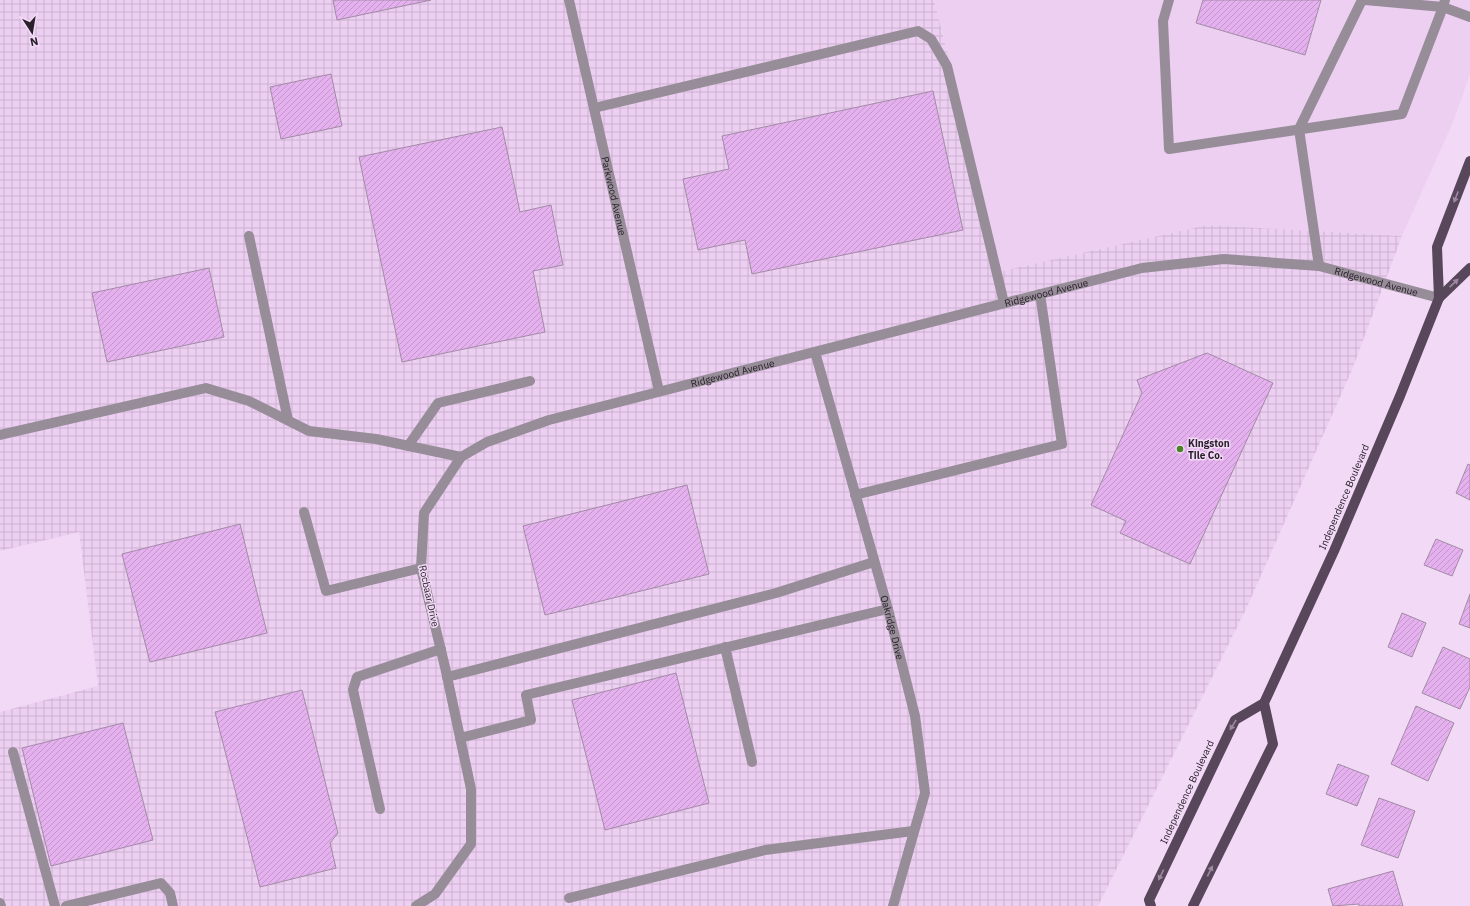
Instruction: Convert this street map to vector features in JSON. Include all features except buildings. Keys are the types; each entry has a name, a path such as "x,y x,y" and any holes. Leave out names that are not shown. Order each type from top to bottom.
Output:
{"main road":[{"name":"Independence Boulevard","path":"1151,906 1149,900 1235,720 1264,703 1334,551 1400,396 1439,298 1437,247 1470,161"},
{"name":"Independence Boulevard","path":"1439,298 1470,268"},
{"path":"1193,906 1273,744 1264,703"}],"street":[{"name":"Parkwood Avenue","path":"569,0 658,391"},
{"path":"1169,0 1163,21 1169,149 1402,114 1444,3"},
{"path":"1319,266 1300,129 1362,0"},
{"path":"1365,0 1444,3 1470,17"},
{"path":"594,108 918,31 931,39 947,66 1004,304"},
{"path":"249,236 288,420"},
{"name":"Ridgewood Avenue","path":"658,391 1142,268 1224,259 1319,266 1439,298"},
{"path":"855,495 1062,444 1040,294"},
{"name":"Oakridge Drive","path":"815,352 888,609 915,716 925,793 893,906"},
{"path":"408,446 438,403 530,381"},
{"path":"0,434 206,388 248,401 308,431 376,439 461,457"},
{"name":"Rocbaar Drive","path":"416,906 435,894 471,844 471,789 441,649 421,568 424,513 461,457 487,442 549,420 658,391"},
{"path":"304,512 326,591 421,568"},
{"path":"447,677 776,593 874,562"},
{"path":"460,738 531,720 526,694 888,609"},
{"path":"725,647 752,762"},
{"path":"380,809 353,690 357,676 441,649"},
{"path":"13,752 55,906"},
{"path":"569,898 764,850 914,831"},
{"path":"66,906 161,883 170,893 173,906"}],"shaded area":[{"path":"0,0 934,0 1002,271 1207,225 1402,236 1352,370 1247,607 1098,906 0,906 0,712 98,686 79,532 0,551"},
{"path":"934,0 1470,0 1470,74 1454,120 1402,236 1207,225 1002,271"}],"place":[{"name":"Kingston Tile Co.","path":"1180,449"}]}
